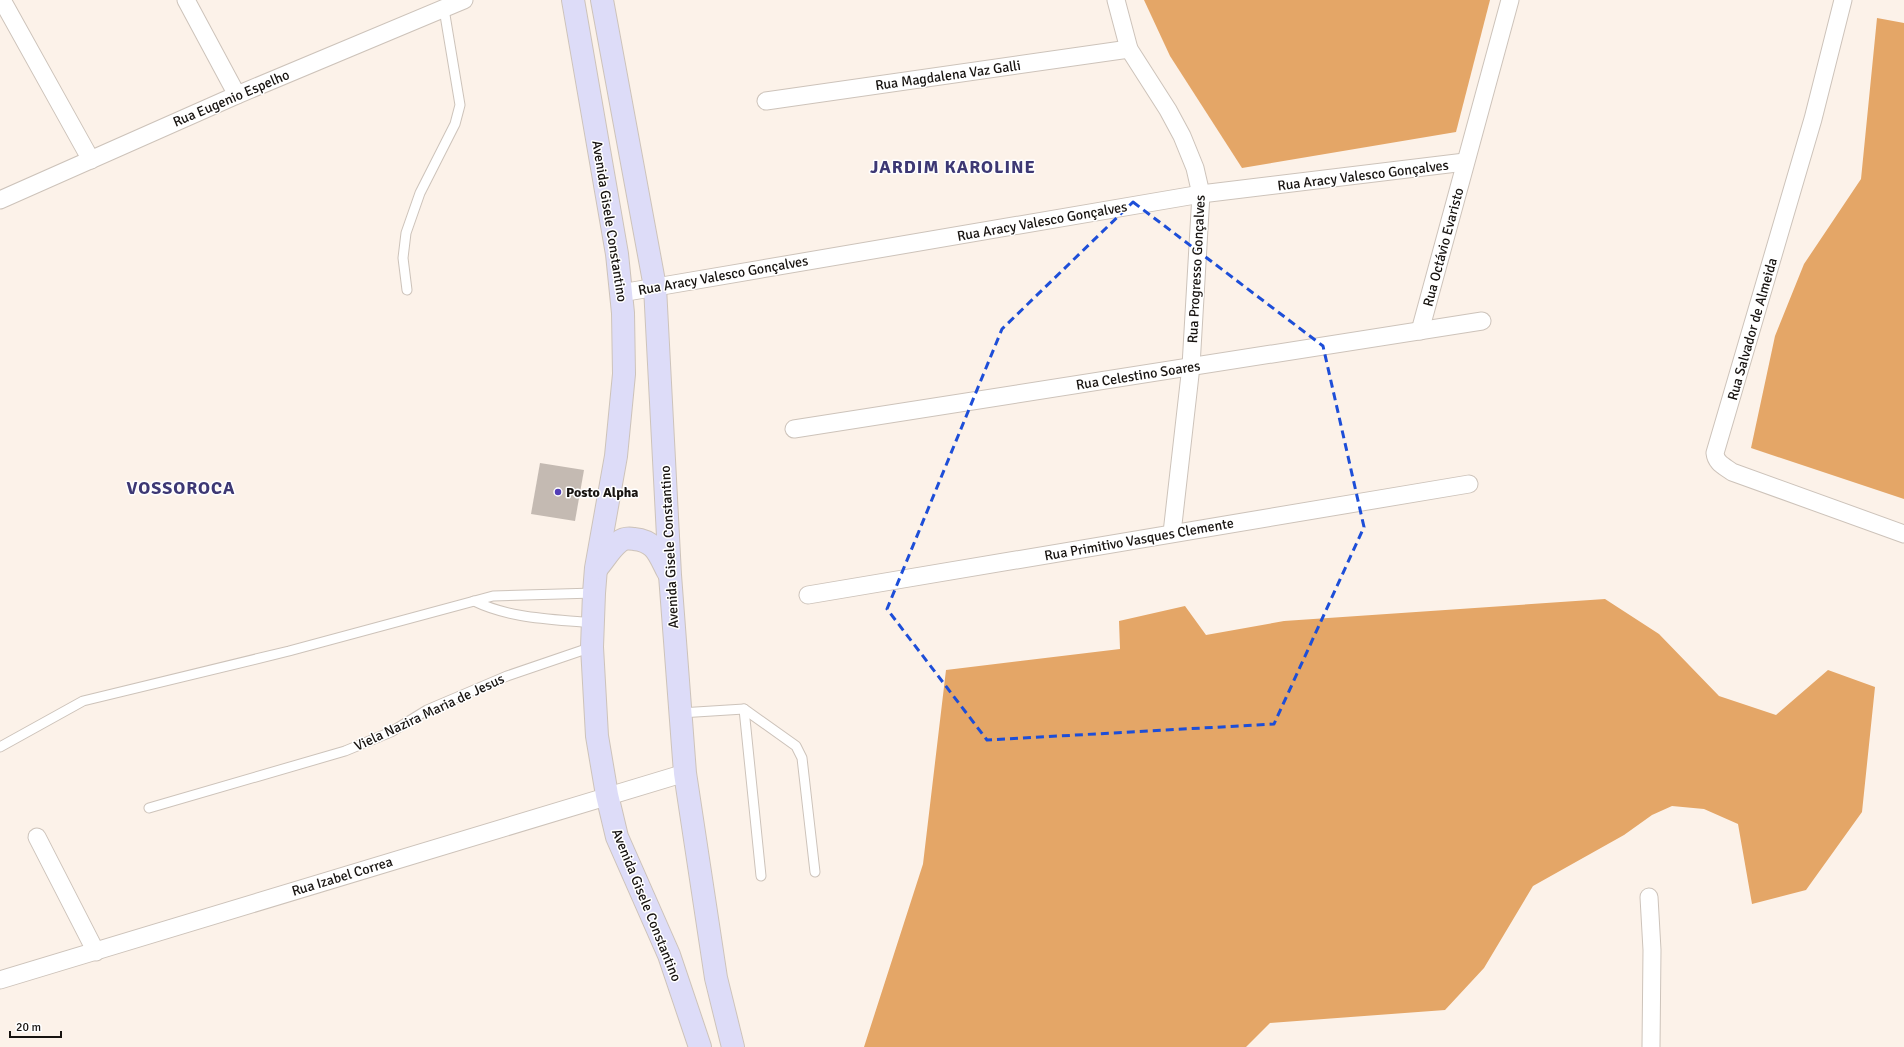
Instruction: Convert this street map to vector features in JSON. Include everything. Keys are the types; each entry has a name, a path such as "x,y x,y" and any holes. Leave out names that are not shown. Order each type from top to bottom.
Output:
{"main road":[{"name":"Avenida Gisele Constantino","path":"573,0 617,254 623,313 624,374 616,456 596,568 592,623 597,736 607,795 617,837 669,955 700,1047"},
{"name":"Avenida Gisele Constantino","path":"602,0 655,287 670,574 685,773 716,978 733,1047"},
{"path":"596,568 618,542 627,538 644,540 655,547 670,574"}],"street":[{"path":"2,0 90,160"},
{"path":"186,0 237,95"},
{"name":"Rua Eugenio Espelho","path":"0,200 442,4 464,0"},
{"name":"Rua Progresso Gonçalves","path":"1116,0 1129,48 1168,110 1182,136 1195,168 1201,194 1191,366 1172,533"},
{"path":"1465,162 1510,0"},
{"name":"Rua Salvador de Almeida","path":"1839,1 1813,119 1715,453 1716,459 1720,464 1732,472 1904,534"},
{"name":"Rua Magdalena Vaz Galli","path":"766,102 1129,48"},
{"name":"Rua Aracy Valesco Gonçalves","path":"621,292 1201,194 1465,162"},
{"name":"Rua Octávio Evaristo","path":"1420,331 1465,162"},
{"name":"Rua Celestino Soares","path":"794,429 1482,321"},
{"name":"Rua Primitivo Vasques Clemente","path":"808,595 1469,484"},
{"name":"Rua Izabel Correa","path":"0,980 96,952 607,795 685,773"},
{"path":"37,837 96,952"},
{"path":"1649,897 1652,950 1651,1047"}],"lane":[{"path":"407,290 403,258 406,233 420,193 456,124 460,106 442,4"},
{"path":"0,747 84,701 289,651 493,596 594,593"},
{"path":"474,601 492,610 524,616 592,623"},
{"name":"Viela Nazira Maria de Jesus","path":"149,808 346,751 391,732 427,710 507,676 592,647"},
{"path":"744,709 761,876"},
{"path":"680,713 744,709 796,746 802,758 815,872"}],"highlighted area":[{"path":"1133,202 1323,346 1364,527 1274,724 987,740 887,609 1002,329"}],"shaded area":[{"path":"1144,0 1490,0 1456,132 1242,168 1170,56"},
{"path":"1877,18 1904,23 1904,499 1751,448 1775,336 1804,264 1861,179"},
{"path":"1605,599 1659,634 1719,696 1776,715 1828,670 1875,687 1862,812 1806,890 1752,904 1738,824 1704,809 1672,806 1652,815 1624,835 1533,886 1484,968 1445,1010 1270,1023 1246,1047 864,1047 923,864 946,670 1120,649 1119,621 1185,606 1206,635 1284,621"}],"building":[{"name":"Posto Alpha","path":"540,463 584,470 575,521 531,514"}],"place":[{"name":"Posto Alpha","path":"558,492"}],"district":[{"name":"JARDIM KAROLINE","path":"953,167"},
{"name":"VOSSOROCA","path":"181,488"}]}
